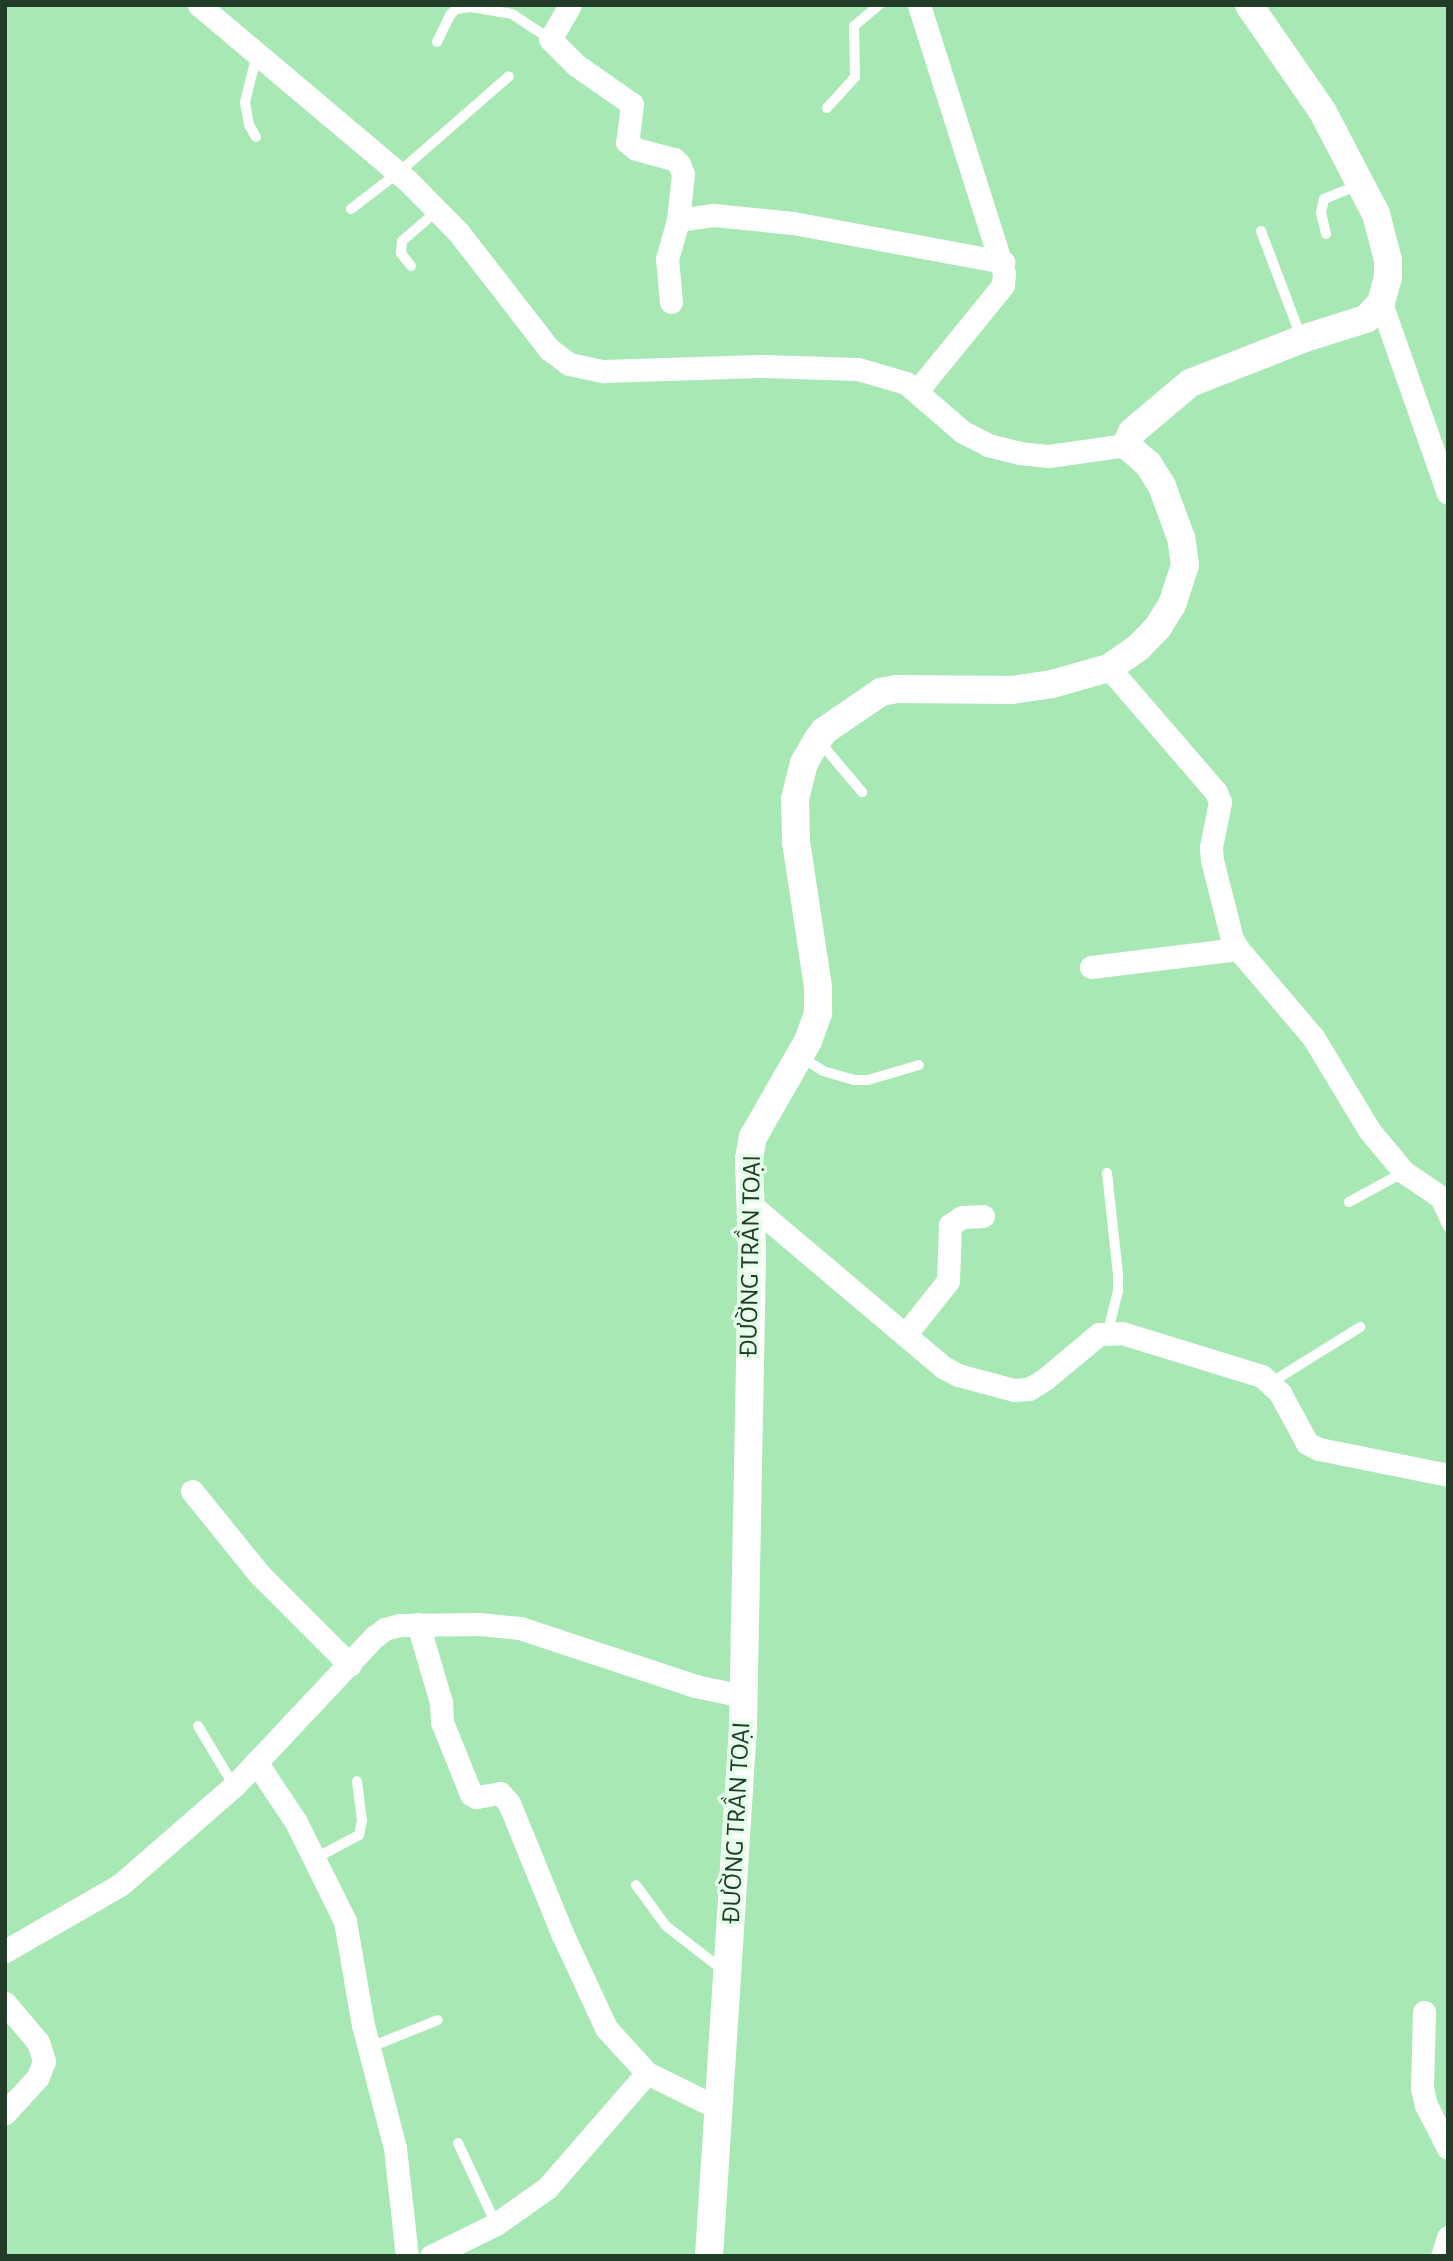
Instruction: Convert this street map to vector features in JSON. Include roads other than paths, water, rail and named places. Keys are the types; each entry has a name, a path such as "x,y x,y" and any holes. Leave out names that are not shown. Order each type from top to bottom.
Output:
{"street":[{"path":"199,5 398,173 438,211 503,286 549,349 569,364 622,372 760,366 858,369 895,377 917,391 963,432 989,444 1019,453 1079,454 1126,445 1132,432 1143,421 1190,383 1302,339 1366,319 1381,303 1388,277 1388,260 1376,214 1323,112 1249,5"},
{"path":"570,5 551,40 576,65 632,104 627,142 636,149 674,159 683,174 678,220 667,259 670,302"},
{"path":"917,391 1003,285 1003,262 948,102 919,5"},
{"path":"678,220 714,215 793,223 1003,262"},
{"path":"1381,303 1448,493"},
{"name":"ĐƯỜNG TRẦN TOẠI","path":"709,2256 743,1696 749,1158 753,1137 799,1056 818,1013 818,987 796,842 795,799 804,763 824,731 881,692 897,689 1012,690 1052,684 1109,668 1138,648 1158,627 1172,605 1185,565 1181,538 1162,486 1148,464 1126,445"},
{"path":"1109,668 1216,792 1220,802 1211,847 1212,860 1232,939 1238,949 1313,1037 1369,1130 1404,1172 1440,1198"},
{"path":"1091,967 1238,949"},
{"path":"750,1204 905,1335 958,1375 1014,1390 1029,1389 1099,1334 1108,1331 1262,1376 1272,1382 1307,1443 1319,1449 1448,1475"},
{"path":"905,1335 948,1281 950,1225 962,1217 984,1216"},
{"path":"192,1491 260,1575 350,1665"},
{"path":"418,1624 441,1702 442,1723 471,1794 476,1797 500,1793 505,1796 562,1933 606,2028 647,2073 720,2109"},
{"path":"5,1951 120,1885 234,1786 374,1637 385,1629 418,1624 479,1624 520,1628 695,1686 743,1696"},
{"path":"256,1762 296,1822 348,1930 368,2048 395,2148 407,2256"},
{"path":"5,2003 38,2042 44,2061 38,2077 5,2113"},
{"path":"1424,2012 1422,2088 1426,2105 1448,2148"},
{"path":"431,2256 496,2224 547,2188 647,2073"},
{"path":"1442,2256 1448,2237"}],"lane":[{"path":"827,108 855,77 854,26 879,5"},
{"path":"438,42 450,15 456,9 471,7 512,14 551,40"},
{"path":"256,136 248,125 245,102 257,54"},
{"path":"351,209 398,173 509,76"},
{"path":"1326,234 1321,213 1324,199 1361,184"},
{"path":"411,266 401,253 402,240 438,211"},
{"path":"1261,231 1302,339"},
{"path":"818,739 862,792"},
{"path":"799,1056 823,1071 854,1080 867,1080 919,1065"},
{"path":"1349,1202 1404,1172"},
{"path":"1107,1173 1118,1275 1118,1290 1108,1331"},
{"path":"1440,1198 1448,1227"},
{"path":"1272,1382 1360,1326"},
{"path":"198,1726 234,1786"},
{"path":"314,1858 359,1835 362,1821 357,1781"},
{"path":"636,1885 666,1926 728,1973"},
{"path":"368,2048 438,2020"},
{"path":"458,2143 496,2224"}]}
